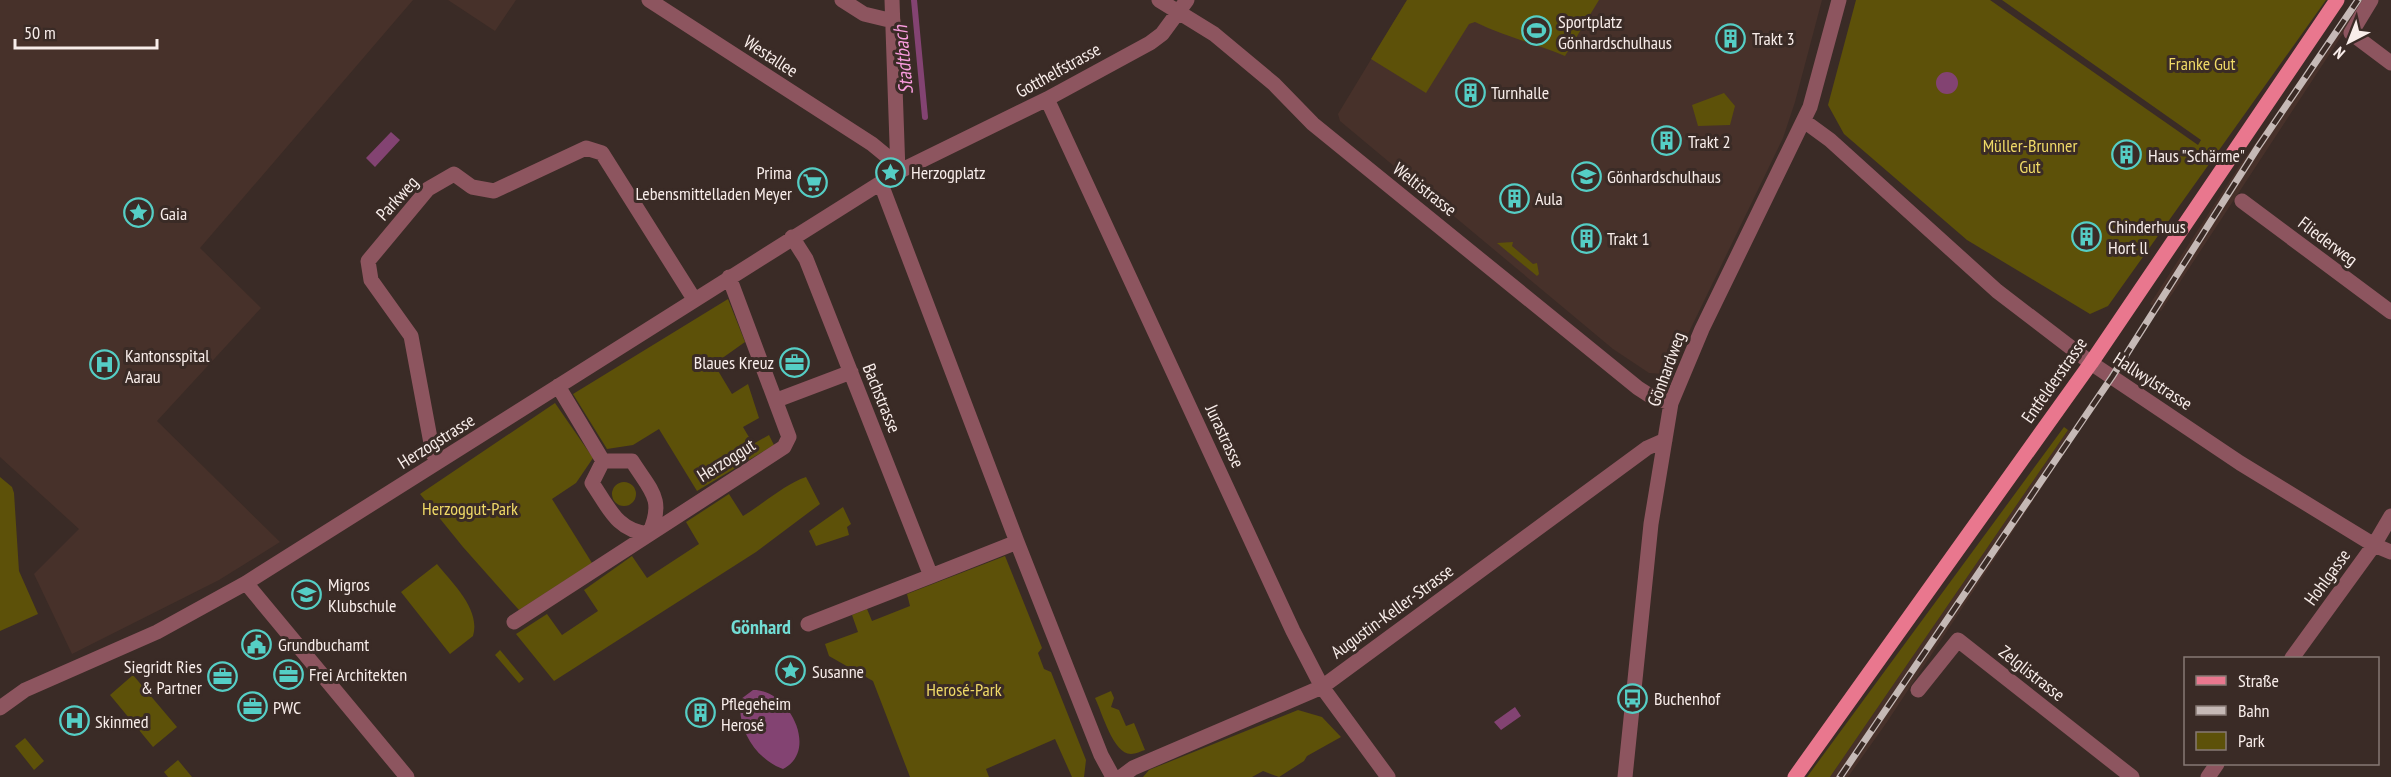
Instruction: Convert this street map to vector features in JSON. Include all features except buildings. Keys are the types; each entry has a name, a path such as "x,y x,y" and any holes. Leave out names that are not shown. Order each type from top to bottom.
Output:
{"main road":[{"name":"Entfelderstrasse","path":"1795,777 2091,363 2337,0"}],"street":[{"name":"Westallee","path":"649,0 872,144 889,158 898,172"},
{"path":"842,0 864,14 893,21"},
{"path":"892,0 898,172 881,184 1017,542 1101,755 1113,777"},
{"name":"Weltistrasse","path":"1160,0 1183,6 1194,20 1274,84 1313,124 1638,388 1652,397 1671,403"},
{"name":"Gönhardweg","path":"1625,777 1651,524 1671,403 1702,329 1804,121 1825,56 1839,0"},
{"path":"2371,0 2351,33 2391,63"},
{"name":"Gotthelfstrasse","path":"898,172 1047,99 1150,42 1162,34 1183,6"},
{"name":"Jurastrasse","path":"1047,99 1322,687 1388,777"},
{"name":"Hallwylstrasse","path":"1804,121 1830,140 1998,291 2091,363 2240,463 2374,545 2391,552"},
{"name":"Parkweg","path":"438,462 433,454 411,336 371,280 368,261 428,189 454,174 472,187 494,191 586,148 602,153 694,299"},
{"name":"Herzogstrasse","path":"0,708 25,690 157,632 246,583 792,237 881,184"},
{"name":"Fliederweg","path":"2242,201 2391,312"},
{"name":"Bachstrasse","path":"792,237 806,259 931,576"},
{"name":"Herzoggut","path":"513,622 784,447 789,437 729,277"},
{"path":"777,400 850,372"},
{"path":"558,386 603,461"},
{"name":"Augustin-Keller-Strasse","path":"1121,777 1133,768 1322,687 1647,448 1665,440"},
{"path":"603,461 632,461 656,498 658,515 649,534 632,533 618,522 592,483 603,461"},
{"name":"Hohlgasse","path":"2293,657 2374,545 2391,516"},
{"path":"808,624 1017,542"},
{"path":"246,583 407,777"},
{"name":"Zelglistrasse","path":"1918,690 1958,640 2132,777"}],"shaded area":[{"name":"Kantonsspital Aarau","path":"0,0 413,0 200,248 261,308 157,421 280,542 219,580 72,654 34,574 79,529 0,457"},
{"path":"448,0 516,0 495,31"},
{"name":"Gönhardschulhaus","path":"1407,0 1822,0 1783,138 1673,365 1664,374 1649,373 1613,349 1340,121 1338,114"},
{"path":"2356,0 2365,0 2161,311 2150,304 2238,168"},
{"path":"1947,72 1955,75 1958,83 1955,91 1947,94 1939,91 1936,83 1939,75"},
{"path":"391,132 400,140 375,167 366,158"},
{"path":"2068,430 2077,434 1887,722 1848,777 1830,777"},
{"path":"753,690 766,692 778,699 795,722 799,735 799,748 794,760 783,769 764,758 756,750 745,731 740,710 741,699"},
{"path":"1515,707 1521,716 1501,730 1494,722"}],"green space":[{"path":"1407,0 1599,0 1565,56 1475,22 1469,24 1426,93 1371,59"},
{"name":"Müller-Brunner Gut","path":"1856,0 1990,0 2198,145 2201,140 2002,0 2326,0 2108,306 2090,314 1967,240 1844,134 1828,105"},
{"path":"1724,93 1735,106 1730,125 1698,126 1692,105"},
{"path":"1513,242 1512,246 1533,264 1537,263 1539,274 1537,276 1497,243"},
{"path":"728,299 745,342 714,364 732,394 748,384 759,418 743,427 753,444 769,435 774,445 697,491 659,429 633,445 607,449 573,394"},
{"name":"Herzoggut-Park","path":"555,403 593,458 576,483 552,499 592,563 519,610 420,494"},
{"path":"2064,427 2068,430 1830,777 1807,777"},
{"path":"0,477 12,487 14,493 19,571 38,614 0,631"},
{"path":"806,477 820,504 756,552 554,681 516,634 547,614 562,635 598,611 584,590 632,556 647,578 699,544 686,522 729,494 743,516 782,489"},
{"path":"624,482 629,483 635,489 635,499 629,505 624,506 619,505 613,499 612,494 613,489 619,483"},
{"path":"843,507 851,524 847,527 849,535 816,546 809,531"},
{"name":"Herosé-Park","path":"1005,556 1042,648 1038,653 1044,669 1051,672 1086,760 1084,777 1072,777 1055,739 986,769 989,777 910,777 873,681 829,656 825,644 858,632 852,615 867,609 872,621 910,606 907,594"},
{"path":"437,564 464,597 473,616 473,636 450,654 401,592"},
{"path":"500,650 524,679 519,683 495,655"},
{"path":"133,675 177,727 153,747 110,695"},
{"path":"1111,691 1114,698 1111,707 1119,710 1126,726 1134,723 1145,750 1131,754 1125,752 1114,740 1095,698"},
{"path":"1298,710 1322,717 1341,737 1307,756 1304,761 1279,777 1263,771 1252,777 1143,777 1149,770"},
{"path":"25,738 44,761 34,770 15,746"},
{"path":"178,760 192,777 168,777 164,772"}],"waterway":[{"name":"Stadtbach","path":"914,0 925,117"}],"railway":[{"path":"1840,777 2112,377 2258,147 2358,0"}],"place":[{"name":"Sportplatz Gönhardschulhaus","path":"1537,31"},
{"name":"Trakt 3","path":"1731,38"},
{"name":"Turnhalle","path":"1470,92"},
{"name":"Trakt 2","path":"1667,141"},
{"name":"Haus \"Schärme\"","path":"2127,155"},
{"name":"Herzogplatz","path":"890,172"},
{"name":"Gönhardschulhaus","path":"1586,176"},
{"name":"Prima Lebensmittelladen Meyer","path":"813,182"},
{"name":"Aula","path":"1514,198"},
{"name":"Gaia","path":"139,213"},
{"name":"Chinderhuus Hort ll","path":"2087,236"},
{"name":"Trakt 1","path":"1586,238"},
{"name":"Blaues Kreuz","path":"795,362"},
{"name":"Kantonsspital Aarau","path":"104,365"},
{"name":"Migros Klubschule","path":"307,594"},
{"name":"Grundbuchamt","path":"257,644"},
{"name":"Susanne","path":"791,671"},
{"name":"Frei Architekten","path":"288,674"},
{"name":"Siegridt Ries & Partner","path":"223,676"},
{"name":"Buchenhof","path":"1633,698"},
{"name":"PWC","path":"252,707"},
{"name":"Pflegeheim Herosé","path":"700,713"},
{"name":"Skinmed","path":"74,721"}],"district":[{"name":"Gönhard","path":"761,627"}],"park label":[{"name":"Franke Gut","path":"2202,63"}]}
